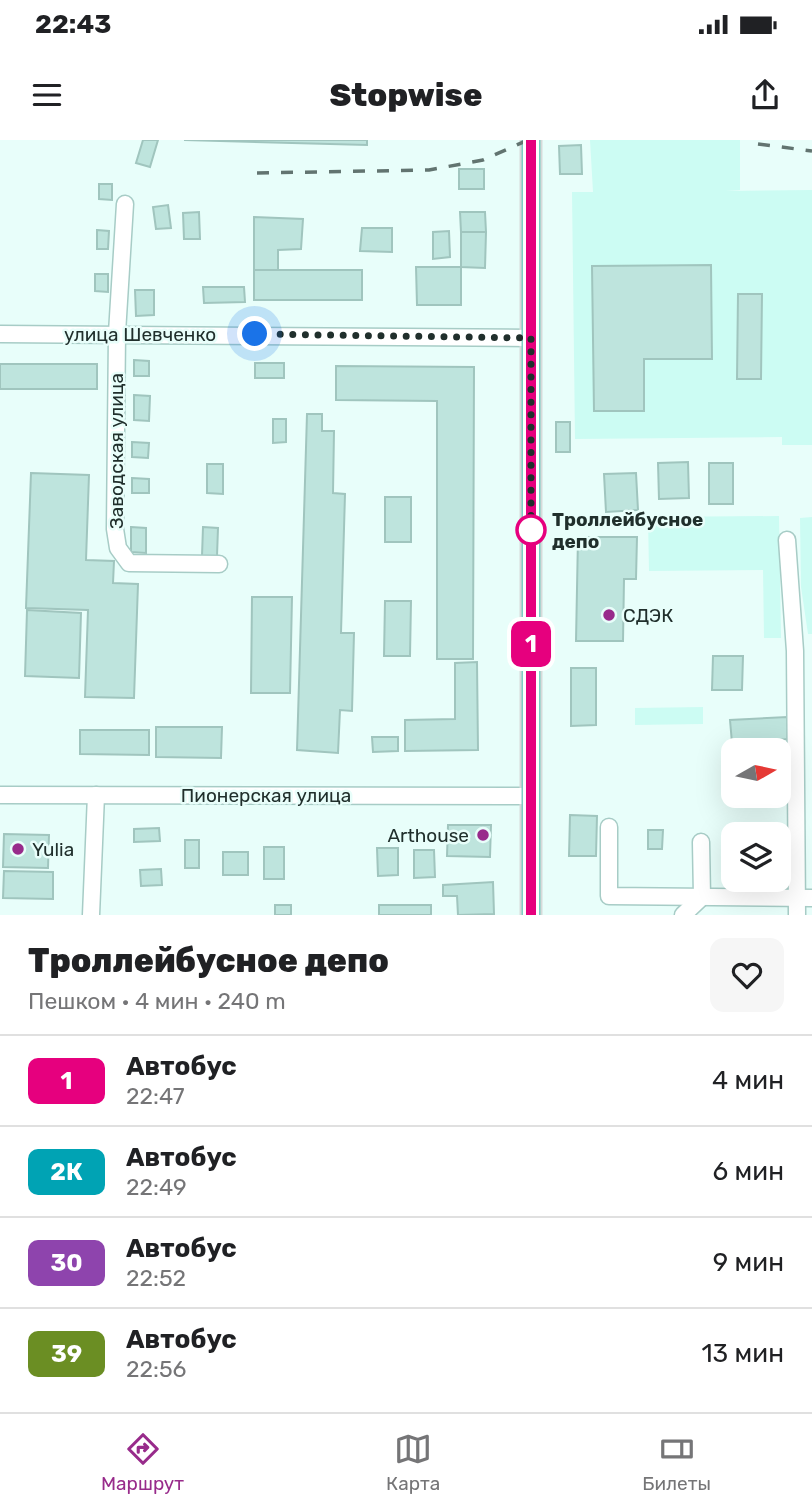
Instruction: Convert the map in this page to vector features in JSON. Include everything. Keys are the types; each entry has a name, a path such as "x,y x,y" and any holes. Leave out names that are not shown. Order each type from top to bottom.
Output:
{"main road":[{"path":"531,140 531,915"}],"street":[{"name":"Заводская улица","path":"125,204 117,333 115,529 118,548 129,563 219,564"},
{"name":"улица Шевченко","path":"0,334 531,338"},
{"path":"787,540 804,897 797,915"},
{"path":"794,651 812,649"},
{"name":"Пионерская улица","path":"0,795 531,796"},
{"path":"91,915 96,795"},
{"path":"609,827 609,896 804,897"},
{"path":"683,915 702,897 701,842"}],"shaded area":[{"path":"590,140 740,140 740,190 726,191 812,190 812,445 782,445 782,437 575,439 572,192 593,192"},
{"path":"779,516 781,638 764,638 763,570 649,571 648,517"},
{"path":"812,517 812,634 808,634 801,587 800,518"},
{"path":"703,707 703,724 635,725 635,708"}],"building":[{"path":"143,140 158,140 150,167 136,163"},
{"path":"184,140 367,140 367,145"},
{"path":"581,145 582,174 560,174 559,146"},
{"path":"459,169 484,169 484,189 459,189"},
{"path":"99,184 112,184 112,200 99,199"},
{"path":"168,205 171,228 156,229 153,207"},
{"path":"199,212 200,239 184,239 183,213"},
{"path":"460,212 485,212 486,232 461,232"},
{"path":"254,217 303,219 301,249 278,250 278,270 254,270"},
{"path":"362,228 392,228 392,252 360,251"},
{"path":"97,230 109,231 108,249 97,249"},
{"path":"449,231 450,257 433,259 433,232"},
{"path":"461,232 486,232 485,268 461,267"},
{"path":"711,265 712,359 644,359 644,411 594,411 592,266"},
{"path":"416,267 461,267 461,305 417,305"},
{"path":"254,270 362,270 362,300 254,300"},
{"path":"95,274 108,274 108,292 95,291"},
{"path":"203,287 244,287 245,302 204,303"},
{"path":"135,290 154,290 154,315 136,316"},
{"path":"738,294 762,294 761,379 737,379"},
{"path":"134,360 149,361 149,376 134,376"},
{"path":"255,363 284,363 284,378 255,378"},
{"path":"0,364 97,364 97,389 0,389"},
{"path":"336,366 474,367 473,659 437,659 437,401 336,400"},
{"path":"134,395 150,396 149,421 134,420"},
{"path":"307,414 322,414 322,431 334,431 333,493 345,494 341,633 354,633 352,711 340,710 338,753 297,750"},
{"path":"273,419 286,419 286,442 273,443"},
{"path":"556,422 570,422 570,452 556,452"},
{"path":"132,442 149,443 148,458 132,457"},
{"path":"688,462 689,498 659,499 658,463"},
{"path":"709,463 733,463 733,504 709,504"},
{"path":"207,464 223,464 223,494 207,493"},
{"path":"31,473 89,475 86,560 114,561 113,583 138,584 134,698 85,697 88,610 26,608"},
{"path":"636,473 638,510 606,512 604,474"},
{"path":"132,478 149,479 149,493 132,493"},
{"path":"385,497 411,497 411,542 385,542"},
{"path":"131,527 146,528 146,553 131,552"},
{"path":"203,527 218,528 217,556 202,556"},
{"path":"578,537 637,537 636,579 624,579 623,641 576,641"},
{"path":"252,597 292,597 290,693 251,693"},
{"path":"385,601 411,601 410,656 384,656"},
{"path":"27,610 81,613 79,678 25,676"},
{"path":"713,656 743,656 742,690 712,690"},
{"path":"477,662 478,750 405,751 405,720 455,719 455,663"},
{"path":"571,668 596,668 596,725 571,726"},
{"path":"787,717 789,738 732,738 730,720"},
{"path":"156,727 222,727 221,758 156,757"},
{"path":"80,730 149,730 149,755 80,754"},
{"path":"372,737 398,737 398,751 373,752"},
{"path":"570,815 597,816 596,856 569,856"},
{"path":"448,825 491,825 490,857 447,856"},
{"path":"159,828 160,841 134,842 134,829"},
{"path":"648,830 663,830 662,849 648,849"},
{"path":"4,834 49,835 48,868 3,867"},
{"path":"185,840 199,840 199,868 185,868"},
{"path":"264,847 284,847 284,879 264,879"},
{"path":"377,848 398,848 398,875 378,876"},
{"path":"414,850 434,850 435,877 414,878"},
{"path":"223,852 248,852 248,875 223,875"},
{"path":"161,869 162,885 141,886 140,870"},
{"path":"4,871 53,872 53,899 3,898"},
{"path":"493,882 494,914 458,915 457,896 443,896 443,885"},
{"path":"275,905 291,905 291,915 275,915"},
{"path":"379,905 431,905 431,915 379,915"}],"railway":[{"path":"257,173 429,170 483,160 528,140"},
{"path":"758,144 812,151"}],"bus line":[{"name":"1","path":"531,140 531,915"}],"place":[{"name":"Троллейбусное депо","path":"531,530"},
{"name":"СДЭК","path":"609,615"},
{"name":"Arthouse","path":"483,835"},
{"name":"Yulia","path":"18,849"}],"route":[{"path":"255,334 531,338 531,530"}]}
